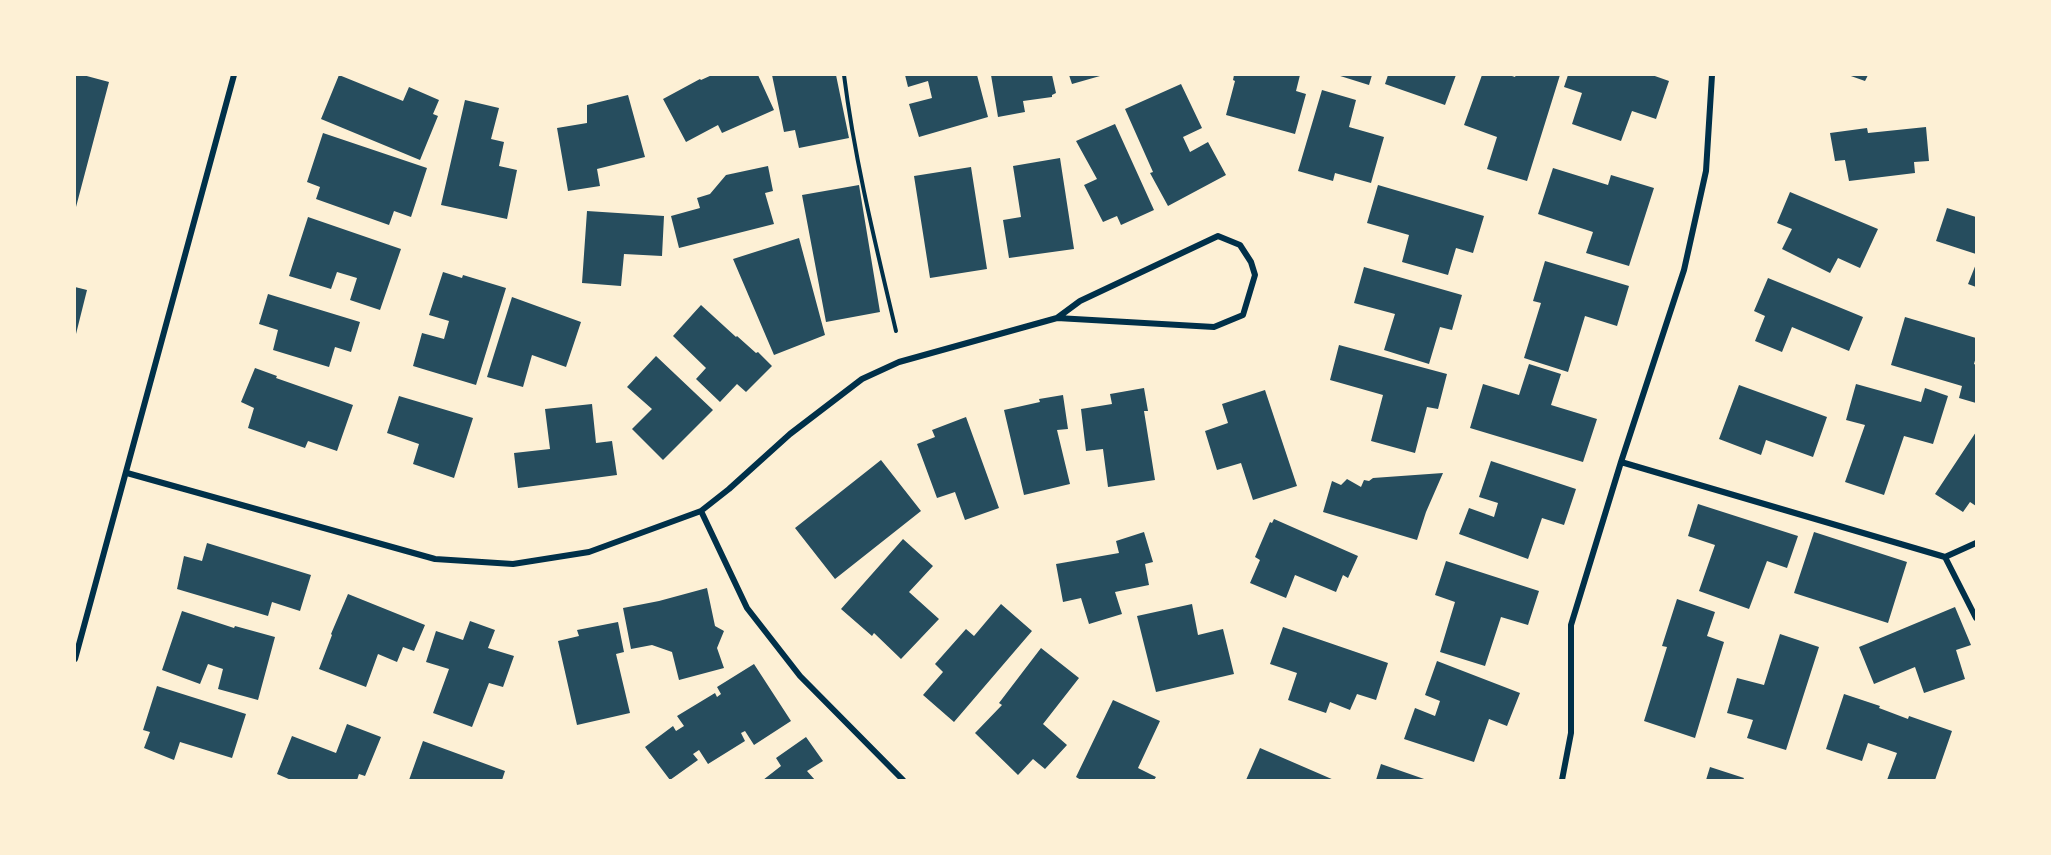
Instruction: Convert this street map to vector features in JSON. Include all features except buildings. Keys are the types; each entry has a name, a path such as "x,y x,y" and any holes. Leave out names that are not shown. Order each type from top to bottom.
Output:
{"street":[{"path":"75,659 234,75"},
{"path":"1562,780 1571,733 1571,625 1684,270 1706,171 1713,75"},
{"path":"127,473 435,559 513,564 589,552 701,510 729,489 790,434 862,379 899,362 1057,318 1214,327 1243,315 1255,275 1251,262 1240,245 1218,236 1080,301 1057,318"},
{"path":"1621,462 1945,557 1976,543"},
{"path":"701,510 747,608 800,676 903,780"},
{"path":"1945,557 1976,618"}],"path":[{"path":"844,75 860,181 896,331"}]}
